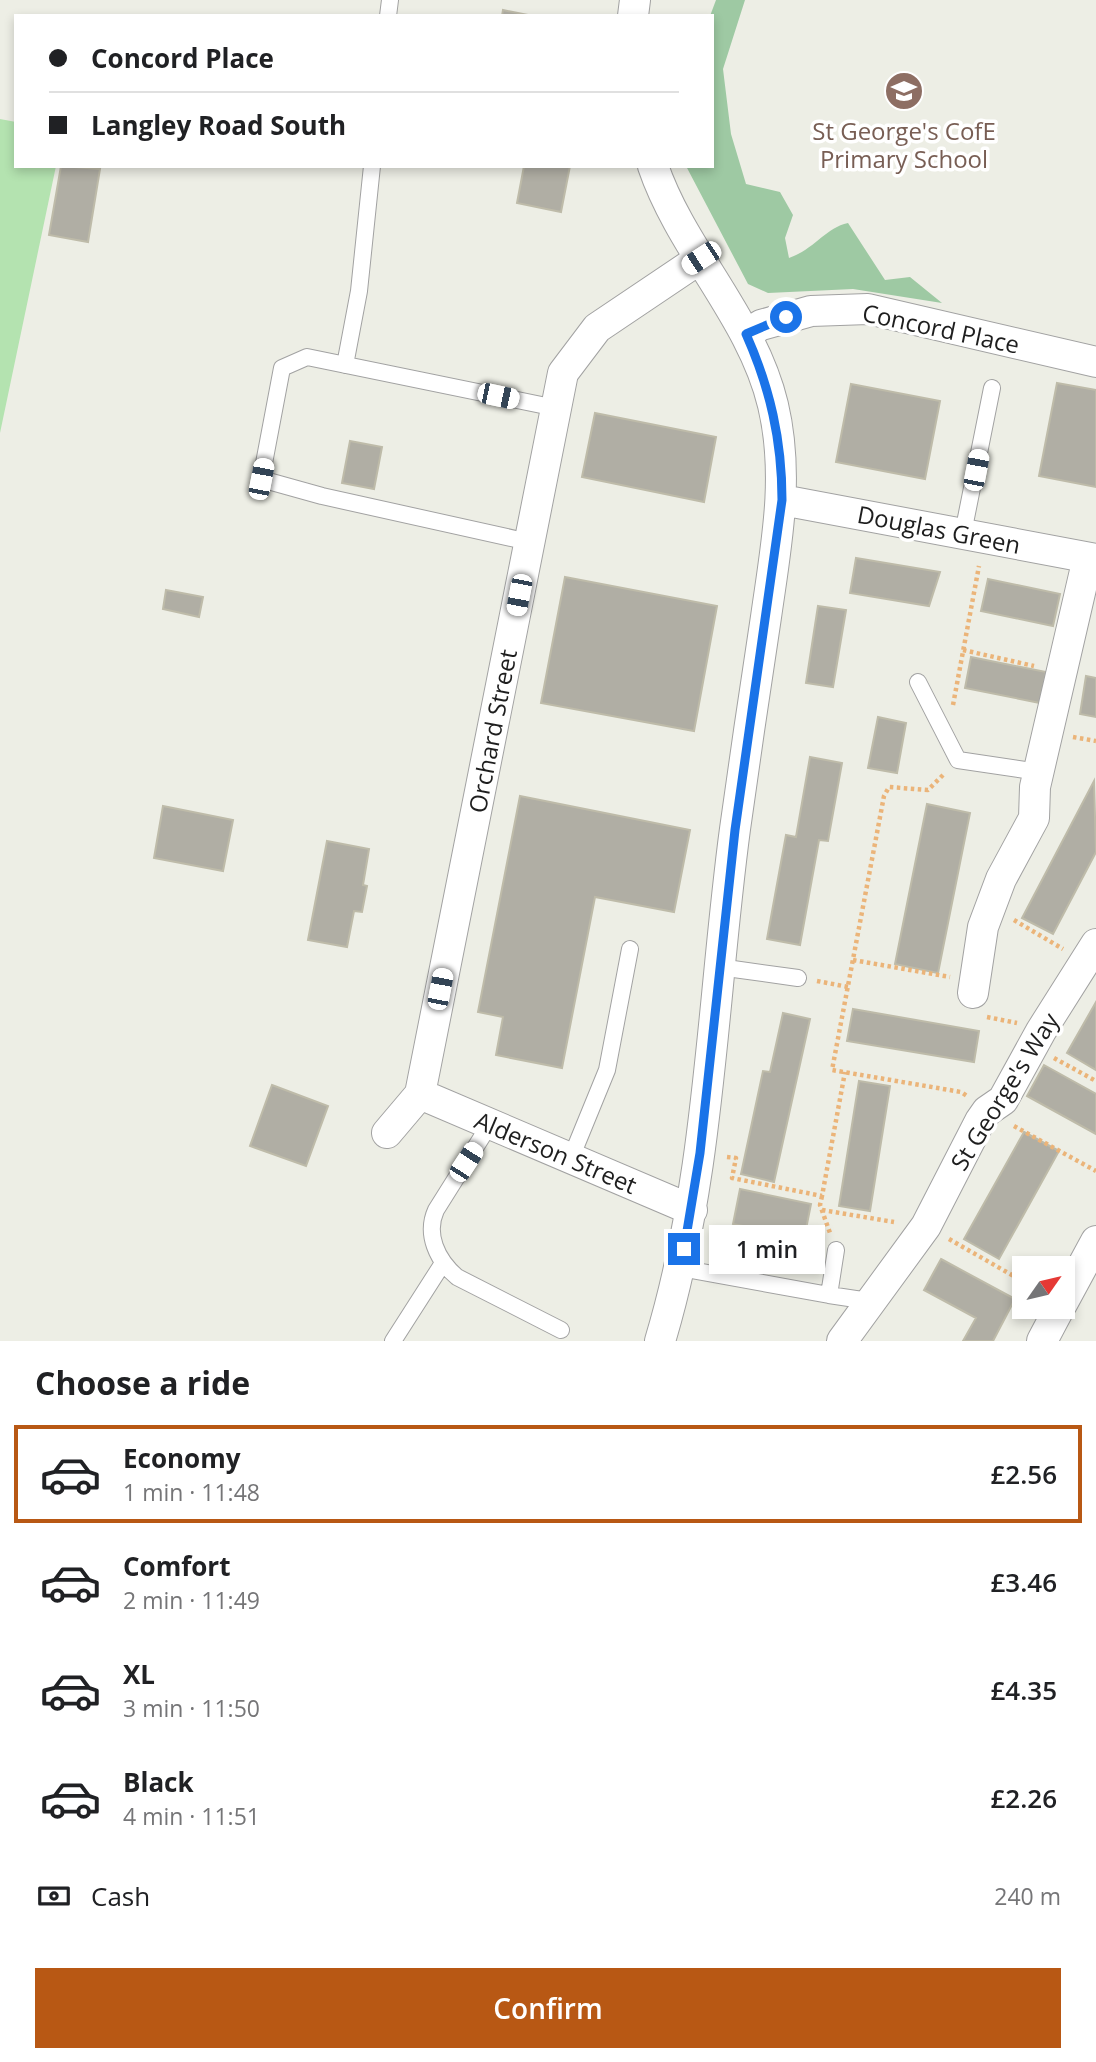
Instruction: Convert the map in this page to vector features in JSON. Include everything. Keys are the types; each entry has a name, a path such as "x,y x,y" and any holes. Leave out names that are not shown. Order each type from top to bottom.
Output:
{"street":[{"path":"654,168 671,208 746,334 772,404 782,468 782,500 735,830 700,1153 680,1268 660,1341"},
{"name":"Orchard Street","path":"387,1133 420,1094 563,373 597,328 701,258"},
{"name":"Concord Place","path":"746,334 761,325 811,311 868,309 1096,362"},
{"name":"Douglas Green","path":"782,500 1092,558"},
{"path":"974,987 983,927 1001,879 1034,818 1039,772 1092,558"},
{"name":"St George's Way","path":"842,1341 926,1226 990,1109 1003,1100 1036,1038 1091,953"},
{"name":"Alderson Street","path":"420,1094 692,1210"},
{"path":"1075,1280 1096,1241"},
{"path":"1042,1341 1053,1320"}],"lane":[{"path":"345,365 359,291 372,168"},
{"path":"529,542 322,496 261,479 282,368 307,357 556,408"},
{"path":"974,535 992,388"},
{"path":"918,682 958,760 1039,772"},
{"path":"571,1158 607,1070 630,949"},
{"path":"719,967 798,978"},
{"path":"490,1124 432,1219 433,1242 443,1263 471,1285 561,1330"},
{"path":"829,1295 836,1251"},
{"path":"393,1341 443,1263"},
{"path":"680,1268 869,1301"}],"path":[{"path":"938,721 951,715 964,650 974,535"},
{"path":"964,650 1062,672"},
{"path":"958,760 928,790 888,787 832,1070 961,1092 1002,1119 1096,1171"},
{"path":"991,906 1091,953"},
{"path":"853,960 974,987 970,1014 1028,1025 1036,1038 1096,1081"},
{"path":"798,978 848,987"},
{"path":"836,1251 822,1210 822,1196 845,1072"},
{"path":"700,1153 736,1158 732,1178 822,1196"},
{"path":"822,1210 926,1226 1012,1275"}],"green space":[{"path":"716,0 745,0 723,69 731,134 746,184 780,192 793,215 785,238 789,258 833,229 848,223 885,280 910,277 942,303 853,289 768,293 748,284 687,168 714,168 714,14 711,14"},
{"path":"0,119 14,122 14,168 56,168 0,433"}],"building":[{"path":"503,10 523,14 502,14"},
{"path":"61,168 100,169 88,242 49,235"},
{"path":"524,168 570,168 561,212 517,203"},
{"path":"1057,383 1096,390 1096,487 1039,476"},
{"path":"851,384 940,401 925,479 836,462"},
{"path":"595,413 716,437 704,502 582,477"},
{"path":"350,441 382,447 374,489 342,483"},
{"path":"856,558 940,572 929,606 850,593"},
{"path":"565,577 717,606 694,731 541,703"},
{"path":"988,579 1060,594 1053,626 981,611"},
{"path":"166,590 203,597 199,617 163,609"},
{"path":"818,606 846,610 833,687 806,683"},
{"path":"971,657 1046,672 1040,703 965,688"},
{"path":"1086,676 1096,678 1096,717 1080,714"},
{"path":"878,717 906,723 897,773 868,768"},
{"path":"810,757 842,763 828,841 819,840 800,945 767,939 786,835 796,837"},
{"path":"1094,781 1096,852 1053,934 1022,918"},
{"path":"520,796 690,830 674,912 595,897 562,1068 496,1055 503,1017 478,1012"},
{"path":"927,804 970,813 938,973 895,964"},
{"path":"163,806 233,820 223,871 154,858"},
{"path":"327,841 369,849 362,912 354,911 347,947 308,940"},
{"path":"1096,1002 1096,1070 1067,1053"},
{"path":"853,1009 979,1031 974,1062 847,1041"},
{"path":"783,1013 810,1019 774,1182 741,1174 763,1071 770,1072"},
{"path":"1044,1065 1096,1094 1096,1134 1027,1096"},
{"path":"859,1081 890,1086 870,1211 839,1206"},
{"path":"272,1085 328,1106 306,1166 250,1146"},
{"path":"1024,1132 1059,1151 999,1259 964,1239"},
{"path":"740,1189 811,1204 804,1239 733,1224"},
{"path":"941,1259 1012,1297 1012,1305 993,1341 963,1341 976,1318 924,1290"}],"place":[{"name":"St George's CofE Primary School","path":"904,91"}],"route":[{"path":"684,1249 700,1153 735,830 782,500 779,436 762,370 746,334 761,325 786,317"}]}
